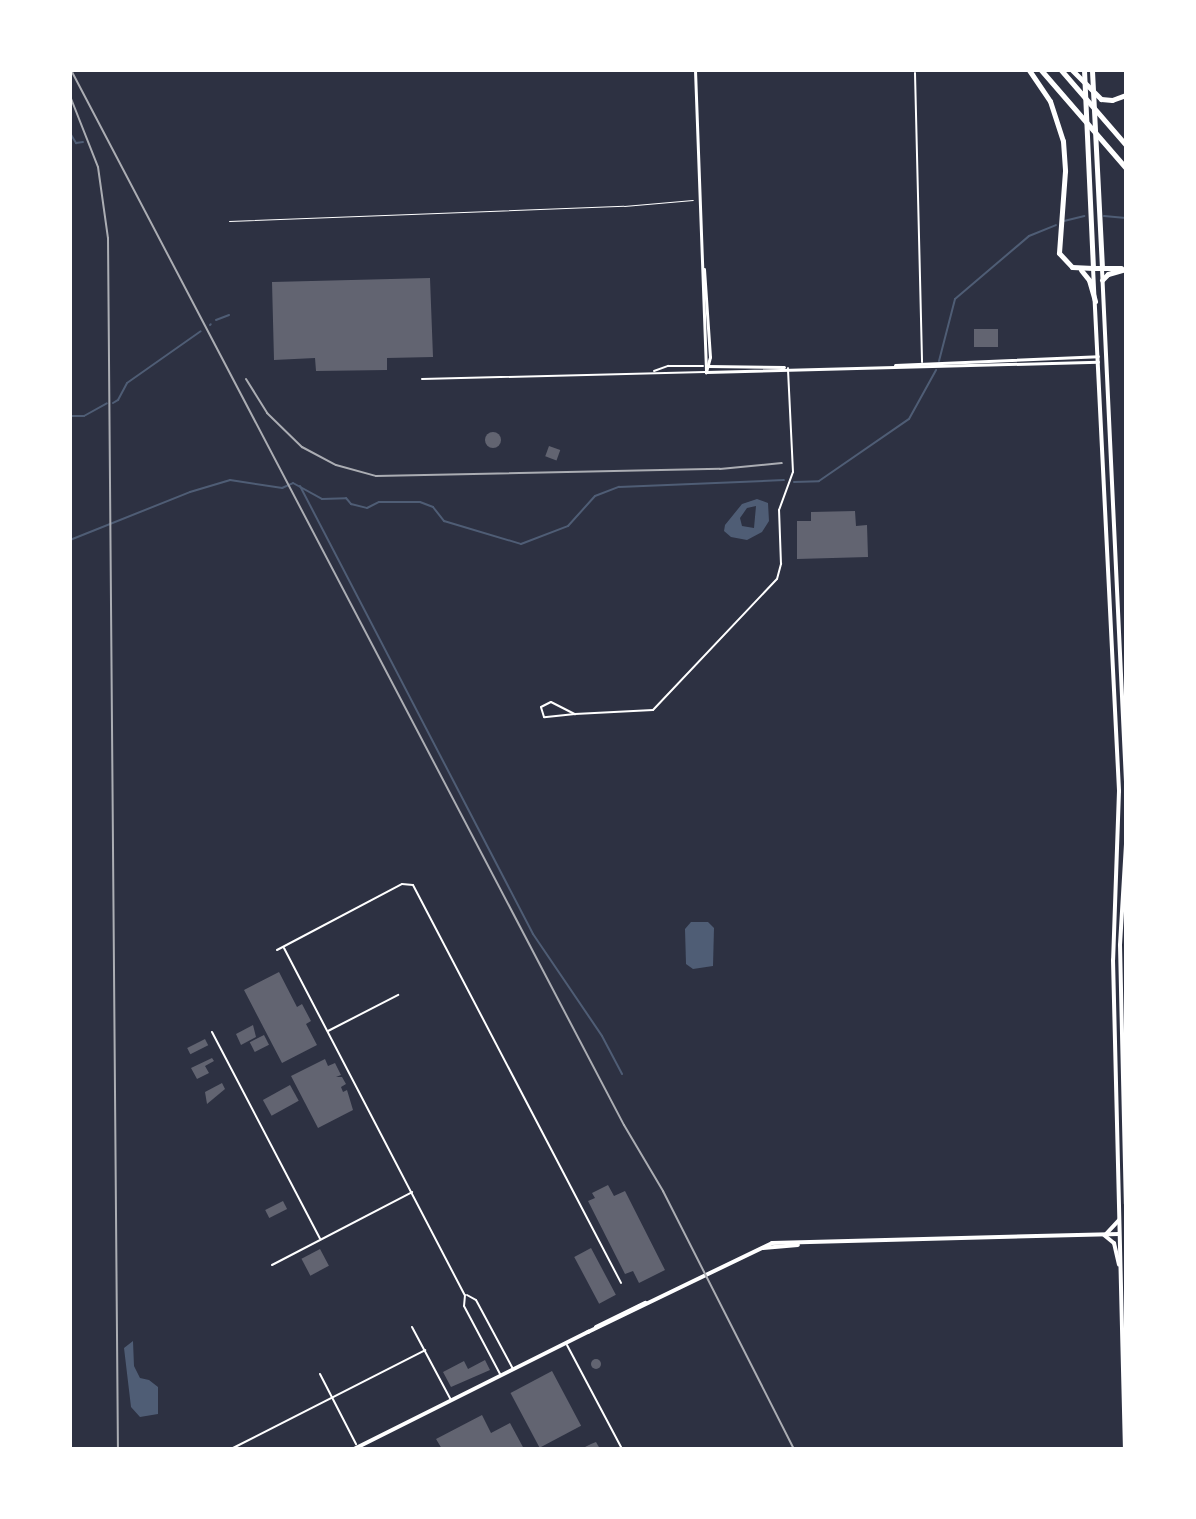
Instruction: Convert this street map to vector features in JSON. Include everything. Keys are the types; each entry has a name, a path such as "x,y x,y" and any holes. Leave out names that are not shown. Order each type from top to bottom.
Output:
{"highway":[{"path":"1029,70 1050,101 1063,141 1065,171 1058,249 1064,261 1080,269 1089,280 1095,301"},
{"path":"1041,70 1126,168"},
{"path":"1061,70 1126,145"},
{"path":"1072,70 1101,99 1112,100 1126,95"},
{"path":"1092,70 1102,268"},
{"path":"1084,72 1093,268"},
{"path":"1080,269 1126,268"},
{"path":"1102,280 1109,273 1126,268"}],"main road":[{"path":"1093,268 1118,782 1113,999 1125,1449"},
{"path":"1102,268 1126,782 1118,782"},
{"path":"1098,359 1106,359"},
{"path":"1104,478 1112,478"},
{"path":"1108,558 1116,558"},
{"path":"1126,844 1120,937 1126,1201"},
{"path":"1113,999 1121,998"},
{"path":"1116,1097 1124,1098"},
{"path":"1103,1235 1119,1220"},
{"path":"356,1448 747,1252 805,1243 1126,1234"},
{"path":"1103,1235 1114,1243 1120,1271"}],"street":[{"path":"695,70 709,366 706,372"},
{"path":"915,73 922,365"},
{"path":"702,252 703,366 706,372"},
{"path":"1000,363 1075,357 1098,359"},
{"path":"1072,362 1075,357"},
{"path":"422,379 1098,359"},
{"path":"653,372 668,366 788,368"},
{"path":"544,717 653,710 777,579 781,564 779,514 793,472 788,368"},
{"path":"544,724 541,707 551,702 575,714"},
{"path":"277,950 405,883 413,885 621,1283"},
{"path":"283,947 465,1295 464,1306 501,1377"},
{"path":"328,1031 398,995"},
{"path":"212,1032 320,1239"},
{"path":"272,1265 412,1192"},
{"path":"465,1295 476,1300 513,1371"},
{"path":"412,1327 452,1401"},
{"path":"566,1344 622,1449"},
{"path":"231,1449 425,1350"},
{"path":"320,1374 356,1448"}],"path":[{"path":"229,221 624,206 700,199"}],"water":[{"path":"757,499 768,503 769,521 762,532 747,540 731,537 724,531 725,525 742,504","holes":["756,506 754,528 742,526 740,518 747,508"]},
{"path":"691,922 708,922 714,928 713,966 693,969 686,964 685,929"},
{"path":"133,1341 134,1366 140,1378 158,1387 158,1414 140,1417 131,1407 124,1348"}],"building":[{"path":"430,278 433,357 387,358 387,370 316,371 315,358 274,360 272,282"},
{"path":"974,329 998,329 998,347 974,347"},
{"path":"493,432 499,434 499,446 493,448 487,446 485,440 487,434"},
{"path":"549,446 560,450 557,460 545,456"},
{"path":"855,511 856,526 867,525 868,557 797,559 797,521 811,521 811,512"},
{"path":"279,972 297,1007 302,1004 311,1021 306,1024 317,1045 282,1063 244,990"},
{"path":"253,1025 256,1037 241,1045 236,1034"},
{"path":"264,1035 269,1045 255,1052 250,1042"},
{"path":"205,1039 208,1045 190,1054 187,1048"},
{"path":"212,1058 214,1061 205,1066 209,1073 197,1079 191,1068"},
{"path":"325,1059 328,1066 335,1063 341,1075 336,1077 342,1077 346,1084 341,1087 343,1092 347,1090 353,1110 318,1128 291,1076"},
{"path":"222,1083 225,1089 207,1104 205,1092"},
{"path":"290,1085 299,1101 272,1116 263,1100"},
{"path":"608,1185 614,1196 625,1191 665,1270 639,1283 633,1271 625,1274 588,1201 595,1198 592,1193"},
{"path":"283,1201 287,1209 269,1218 265,1210"},
{"path":"591,1248 616,1295 599,1304 574,1257"},
{"path":"320,1249 329,1266 310,1276 301,1259"},
{"path":"596,1359 601,1364 596,1369 591,1364"},
{"path":"485,1360 490,1370 451,1387 443,1372 464,1361 468,1369"},
{"path":"552,1371 581,1426 540,1448 511,1393"},
{"path":"482,1415 491,1433 510,1423 524,1449 442,1449 436,1439"},
{"path":"596,1442 600,1449 581,1449 591,1444"}],"waterway":[{"path":"70,133 76,143 83,142"},
{"path":"1064,221 1084,216"},
{"path":"1104,216 1126,218"},
{"path":"939,361 955,299 1029,236 1056,225"},
{"path":"216,320 229,315"},
{"path":"113,403 127,383 201,331"},
{"path":"794,482 819,481 909,419 936,370"},
{"path":"70,416 84,416 107,403"},
{"path":"70,540 190,492 230,480 282,488 293,483 322,499 346,498 351,504 367,508 379,502 420,502 433,507 444,521 521,544 568,526 595,496 619,487 784,480"},
{"path":"300,486 533,934 602,1036 622,1074"}],"railway":[{"path":"71,70 624,1125 663,1191 794,1449"},
{"path":"70,96 98,167 108,238 118,1449"},
{"path":"246,379 267,413 302,447 336,465 376,476 720,469 782,463"}]}
